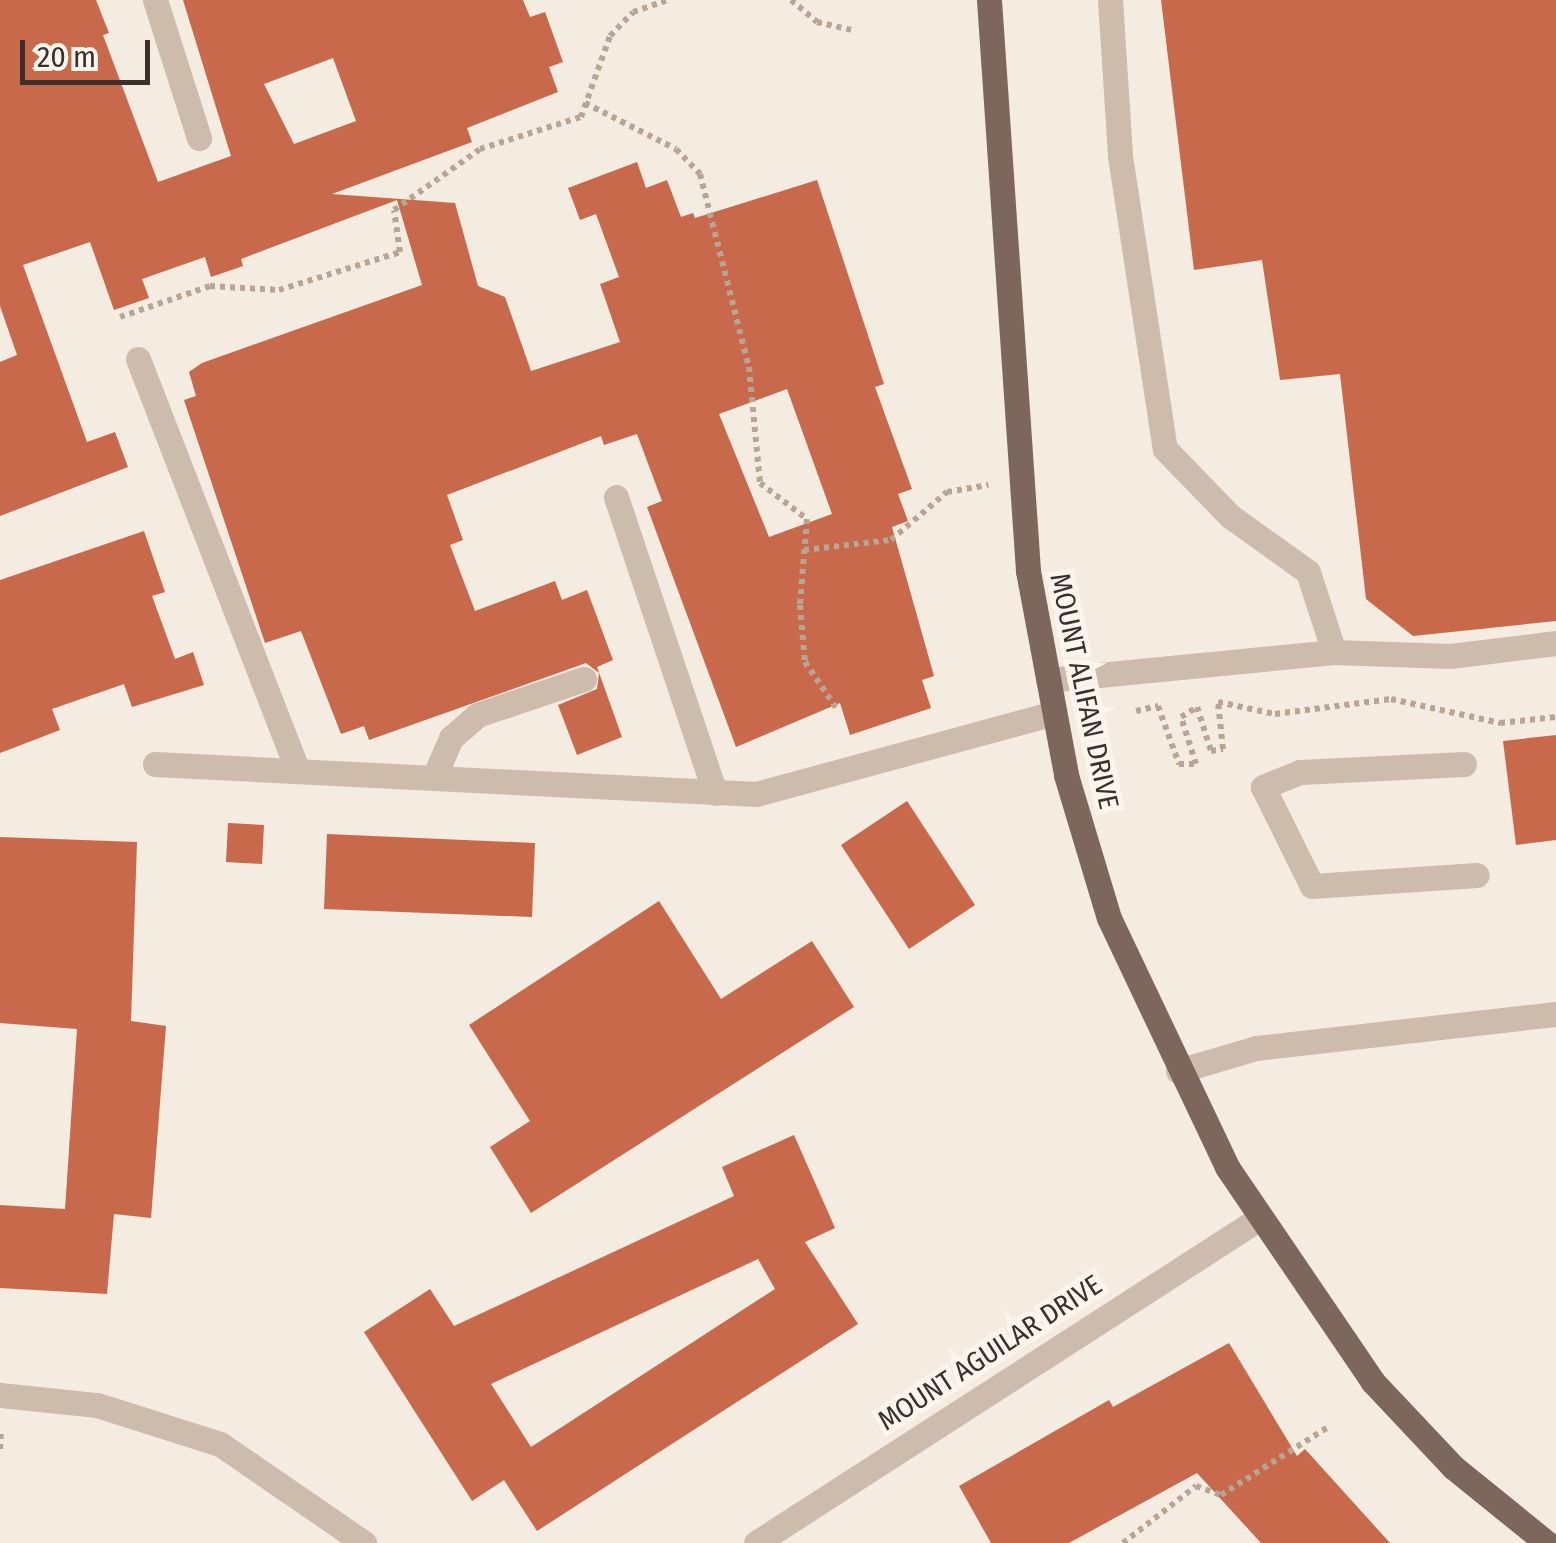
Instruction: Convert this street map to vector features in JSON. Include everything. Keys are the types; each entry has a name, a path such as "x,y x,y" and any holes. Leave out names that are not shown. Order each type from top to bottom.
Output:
{"main road":[{"name":"MOUNT ALIFAN DRIVE","path":"989,0 1028,571 1054,713 1108,918 1178,1071 1260,1218 1373,1382 1453,1467 1548,1543"}],"street":[{"path":"155,0 199,138"},
{"path":"1110,0 1120,156 1166,449 1230,516 1308,572 1334,652"},
{"path":"138,360 298,769"},
{"path":"616,497 715,793"},
{"path":"1048,680 1334,652 1450,656 1556,643"},
{"path":"434,777 451,738 477,715 584,678"},
{"path":"155,764 756,794 828,778 1054,713"},
{"path":"1464,764 1300,772 1263,787 1312,886 1477,875"},
{"path":"1178,1071 1256,1048 1556,1014"},
{"name":"MOUNT AGUILAR DRIVE","path":"756,1543 1260,1218"},
{"path":"0,1395 97,1405 220,1444 364,1543"}],"path":[{"path":"120,317 210,286 279,290 400,252 394,210 480,150 558,127 581,116 610,36 632,12 667,0"},
{"path":"790,0 817,22 851,30"},
{"path":"586,104 676,149 700,174 750,366 760,483 807,519 805,662 839,712"},
{"path":"804,550 892,540 947,492 1021,480"},
{"path":"1136,711 1158,706 1179,764 1196,764 1181,717 1197,707 1210,751 1223,749 1218,702 1275,714 1391,699 1500,723 1556,717"},
{"path":"1123,1543 1135,1540 1196,1486 1221,1496 1328,1428"}],"building":[{"path":"0,0 96,0 109,33 103,35 158,182 231,156 183,0 523,0 530,17 545,12 563,62 549,67 558,92 467,128 472,142 332,194 455,203 478,286 505,297 531,371 620,342 600,284 619,277 596,214 580,220 568,188 637,162 646,188 667,180 681,217 693,213 695,218 817,180 884,384 875,387 912,489 898,494 908,521 892,527 934,676 922,680 931,708 850,735 840,703 736,747 647,507 662,501 637,434 604,445 601,436 447,495 463,540 450,545 475,611 555,581 562,600 587,590 613,660 597,667 622,737 577,755 558,705 597,689 599,673 586,663 369,740 364,726 341,734 301,631 265,643 184,400 196,396 189,372 202,363 422,285 397,200 241,259 243,266 211,277 205,257 142,279 149,298 114,310 90,242 23,265 87,442 115,432 128,467 0,516 0,362 17,355 0,306","holes":["333,58 356,121 294,144 264,84","787,389 832,514 769,537 719,414"]},
{"path":"1161,0 1556,0 1556,621 1413,636 1366,599 1340,374 1280,380 1262,260 1194,270"},
{"path":"144,531 165,592 152,596 175,659 193,652 204,685 132,707 124,684 52,709 60,730 0,753 0,580"},
{"path":"1556,735 1556,840 1516,845 1503,741"},
{"path":"907,801 975,905 909,949 841,845"},
{"path":"228,823 264,825 262,864 226,862"},
{"path":"327,834 535,843 532,917 324,909"},
{"path":"0,837 137,842 131,1021 166,1026 151,1218 114,1214 107,1294 0,1288 0,1205 65,1209 77,1029 0,1023"},
{"path":"659,901 721,999 812,941 854,1007 531,1213 490,1147 530,1121 469,1025"},
{"path":"794,1135 835,1228 805,1242 858,1324 537,1531 504,1480 472,1501 364,1332 430,1289 454,1326 734,1196 722,1167","holes":["758,1259 775,1289 531,1447 491,1384"]},
{"path":"1229,1343 1297,1456 1305,1449 1390,1543 1261,1543 1197,1473 1069,1543 991,1543 959,1486 1109,1400 1113,1407"}]}
